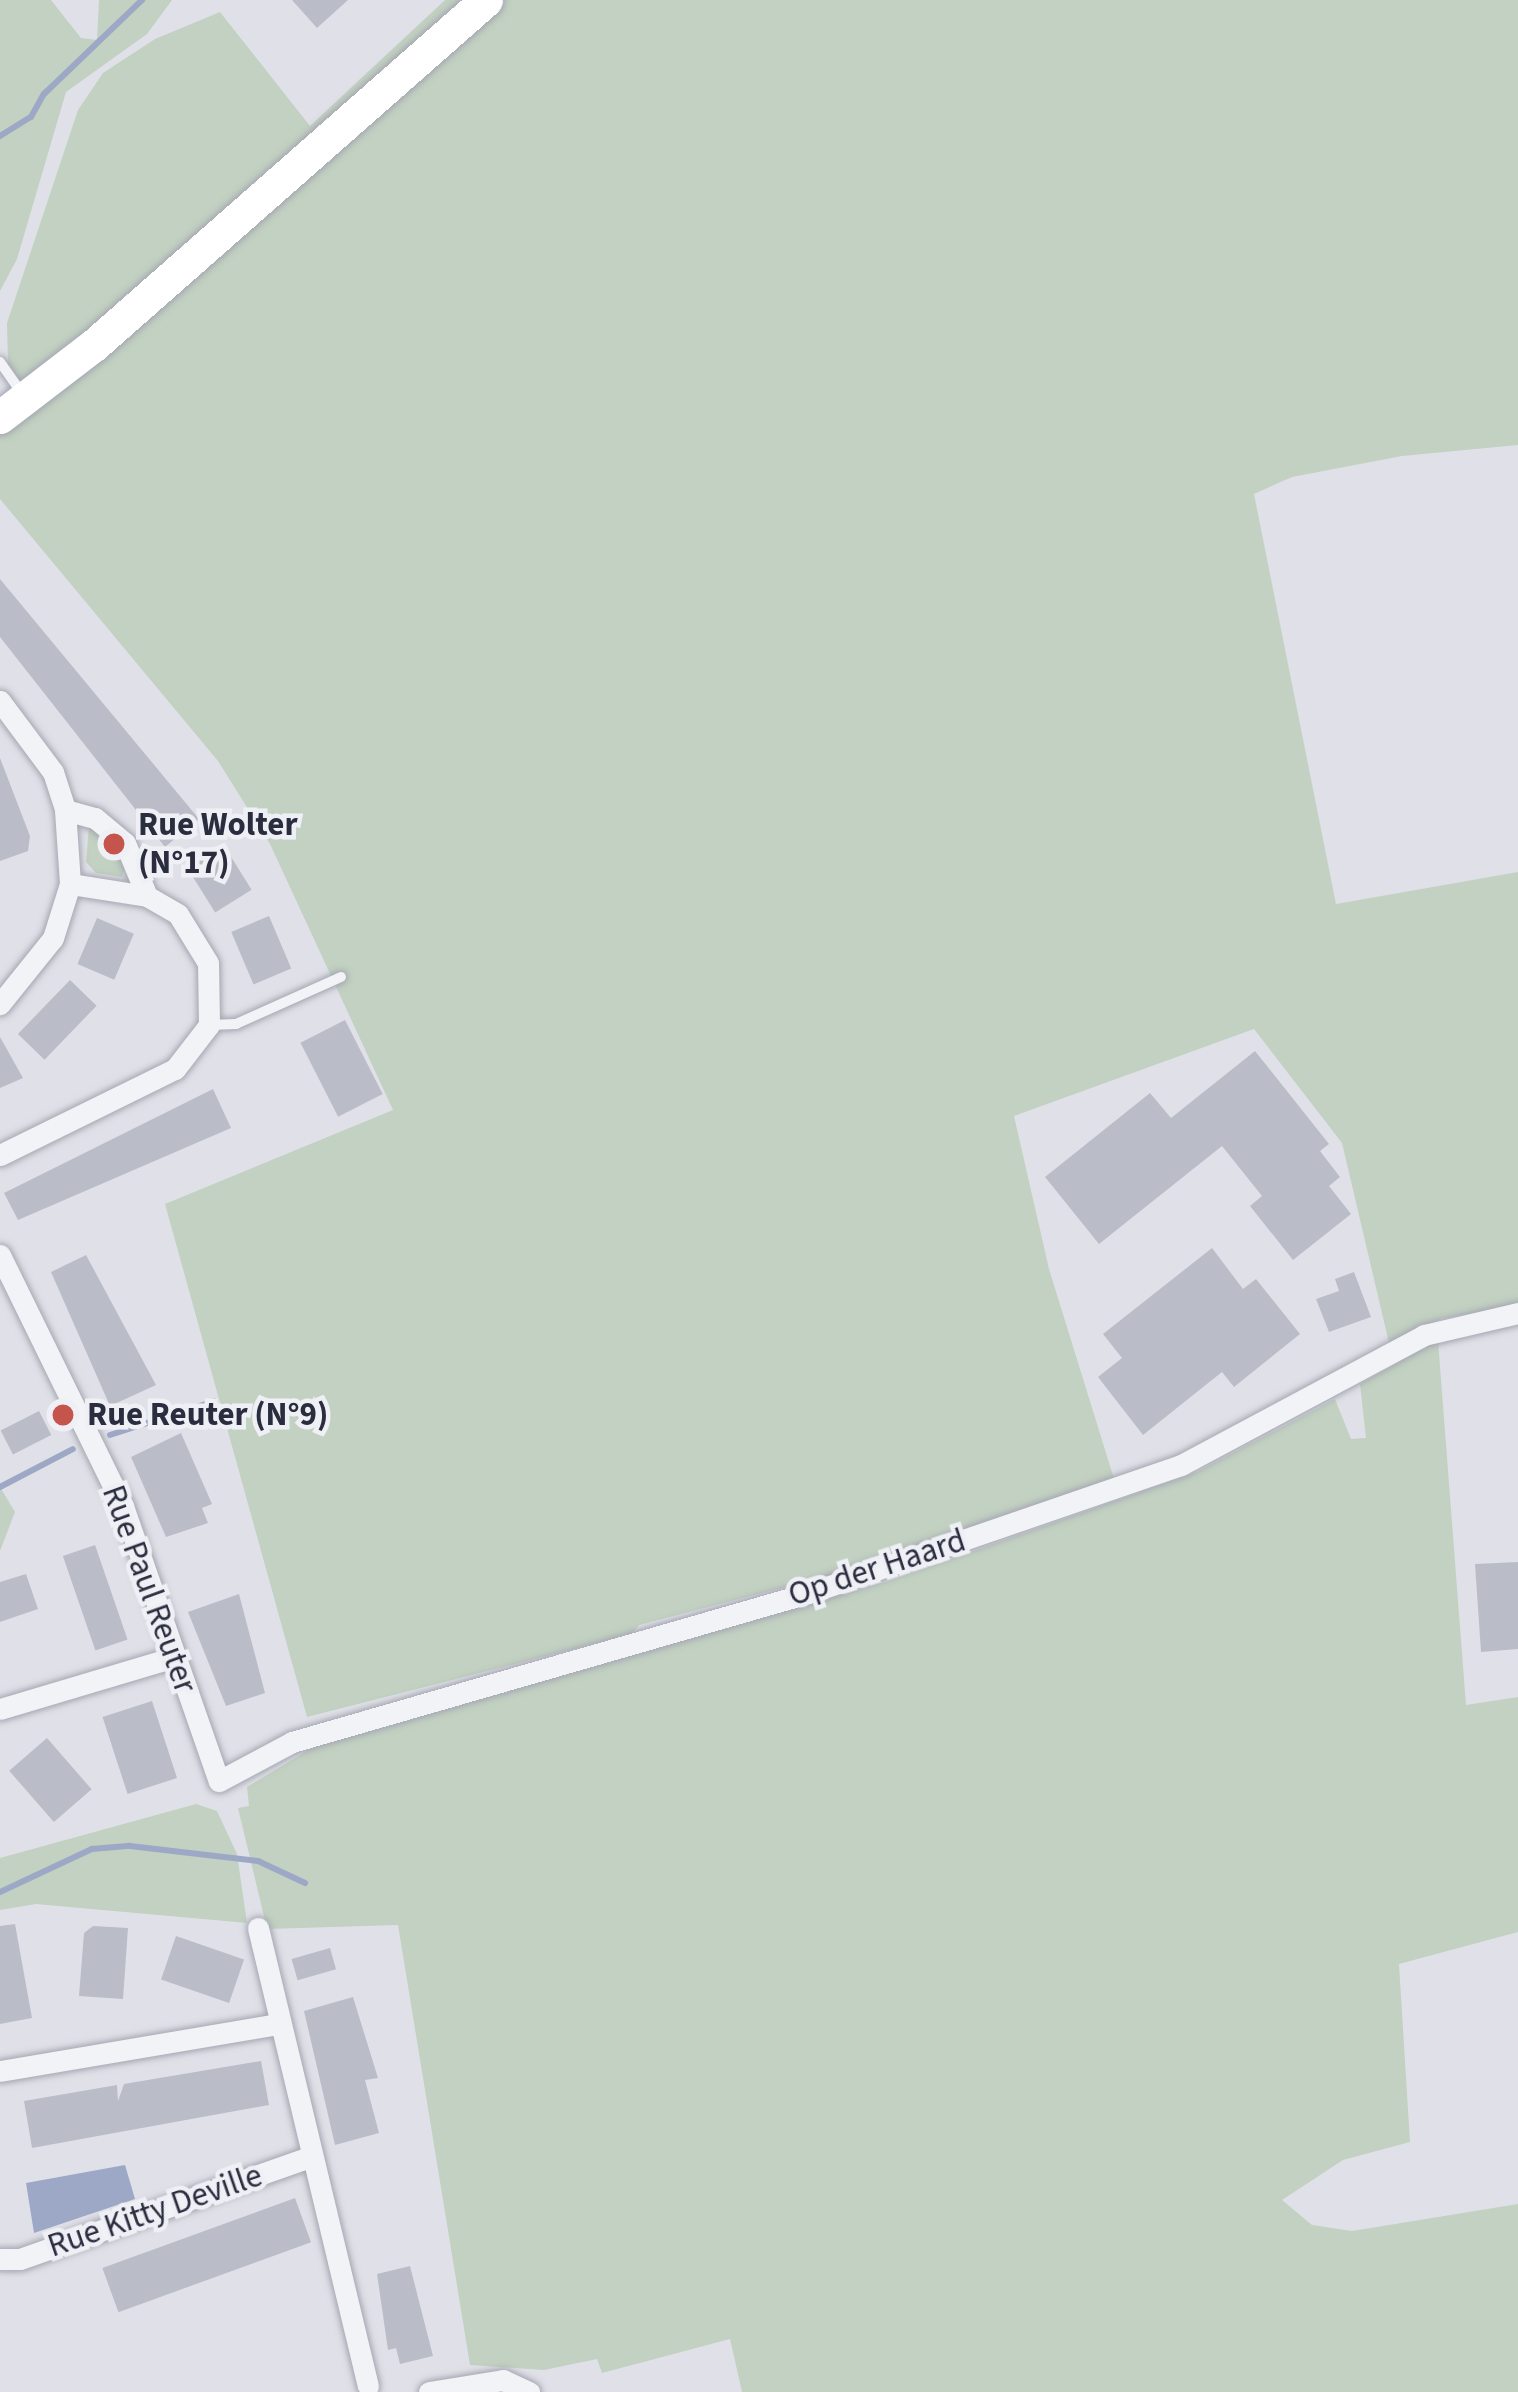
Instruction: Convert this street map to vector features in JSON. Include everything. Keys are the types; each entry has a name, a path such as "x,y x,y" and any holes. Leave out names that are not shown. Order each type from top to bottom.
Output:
{"main road":[{"path":"12,408 486,0"}],"street":[{"path":"0,701 33,739 64,810 70,884 52,938 0,1004"},
{"path":"64,810 95,818 125,843 147,896"},
{"path":"0,1155 175,1069 209,1025 212,984 198,940 178,914 147,896 70,884"},
{"name":"Rue Paul Reuter","path":"3,1268 123,1505 219,1781"},
{"name":"Op der Haard","path":"219,1781 292,1742 815,1591 1181,1465 1424,1335 1518,1313"},
{"path":"0,1709 174,1657"},
{"path":"258,1928 277,2024 368,2386"},
{"path":"0,2071 277,2024"},
{"name":"Rue Kitty Deville","path":"0,2259 20,2259 310,2157"},
{"path":"430,2392 502,2380 529,2392"}],"lane":[{"path":"0,362 12,408"},
{"path":"209,1025 236,1024 341,977"}],"green space":[{"path":"0,0 51,0 81,38 97,40 99,0 172,0 147,34 66,92 17,259 0,291"},
{"path":"445,0 1518,0 1518,445 1402,456 1292,477 1254,494 1336,904 1518,872 1518,1306 1443,1318 1389,1343 1342,1143 1254,1029 1014,1116 1049,1269 1115,1482 843,1572 639,1625 632,1634 307,1717 165,1204 393,1110 270,844 218,761 0,499 0,429 36,402 8,367 7,323 78,110 103,73 155,39 220,12 310,126"},
{"path":"89,826 126,864 122,877 96,873 86,862"},
{"path":"1438,1340 1466,1705 1518,1697 1518,1932 1399,1964 1410,2142 1343,2160 1282,2200 1312,2225 1352,2231 1518,2204 1518,2392 742,2392 730,2339 602,2373 597,2359 544,2370 470,2365 398,1925 267,1929 238,1808 249,1806 247,1787 315,1746 889,1581 1197,1472 1335,1399 1351,1439 1366,1438 1360,1384"},
{"path":"0,1487 15,1512 0,1551"},
{"path":"196,1804 217,1811 237,1854 247,1923 36,1904 0,1910 0,1858"}],"water":[{"path":"125,2165 135,2199 34,2233 26,2183"}],"building":[{"path":"292,0 348,0 317,28"},
{"path":"0,579 199,819 165,847 0,637"},
{"path":"0,758 30,836 28,851 0,861"},
{"path":"223,844 252,890 215,913 187,867"},
{"path":"269,916 291,968 254,984 231,932"},
{"path":"97,918 134,934 114,980 77,964"},
{"path":"70,980 97,1006 45,1060 18,1034"},
{"path":"345,1020 383,1094 338,1117 300,1043"},
{"path":"0,1037 23,1078 0,1088"},
{"path":"1255,1051 1329,1144 1320,1151 1340,1177 1329,1186 1351,1214 1293,1260 1250,1206 1262,1196 1222,1146 1099,1244 1045,1177 1150,1093 1171,1118"},
{"path":"213,1089 231,1128 18,1220 4,1193"},
{"path":"1212,1248 1243,1289 1256,1279 1300,1334 1234,1387 1222,1372 1143,1435 1098,1377 1122,1358 1103,1334"},
{"path":"86,1255 156,1385 110,1406 51,1272"},
{"path":"1354,1272 1371,1317 1329,1332 1316,1299 1339,1291 1335,1279"},
{"path":"39,1411 51,1435 13,1455 1,1431"},
{"path":"181,1433 212,1504 202,1508 208,1523 166,1537 131,1457"},
{"path":"95,1545 128,1640 95,1651 63,1556"},
{"path":"1518,1562 1518,1649 1481,1652 1475,1564"},
{"path":"26,1574 38,1609 0,1622 0,1582"},
{"path":"239,1594 265,1693 226,1706 188,1612"},
{"path":"152,1701 177,1778 128,1794 103,1717"},
{"path":"47,1738 92,1789 54,1822 9,1771"},
{"path":"15,1924 32,2018 0,2024 0,1926"},
{"path":"93,1926 128,1928 123,1999 79,1996 84,1933"},
{"path":"176,1936 244,1959 229,2003 161,1979"},
{"path":"330,1948 336,1969 298,1980 292,1959"},
{"path":"353,1997 378,2078 365,2080 379,2133 335,2145 304,2011"},
{"path":"261,2061 269,2105 32,2148 24,2101 117,2085 118,2101 124,2084"},
{"path":"295,2198 311,2242 118,2312 102,2268"},
{"path":"410,2266 433,2356 400,2364 396,2348 388,2350 377,2274"}],"waterway":[{"path":"0,136 31,117 44,94 142,0"},
{"path":"110,1435 215,1401"},
{"path":"0,1487 73,1449"},
{"path":"0,1892 92,1849 130,1846 258,1861 305,1883"}],"place":[{"name":"Rue Wolter (N°17)","path":"114,844"},
{"name":"Rue Reuter (N°9)","path":"63,1415"}]}
